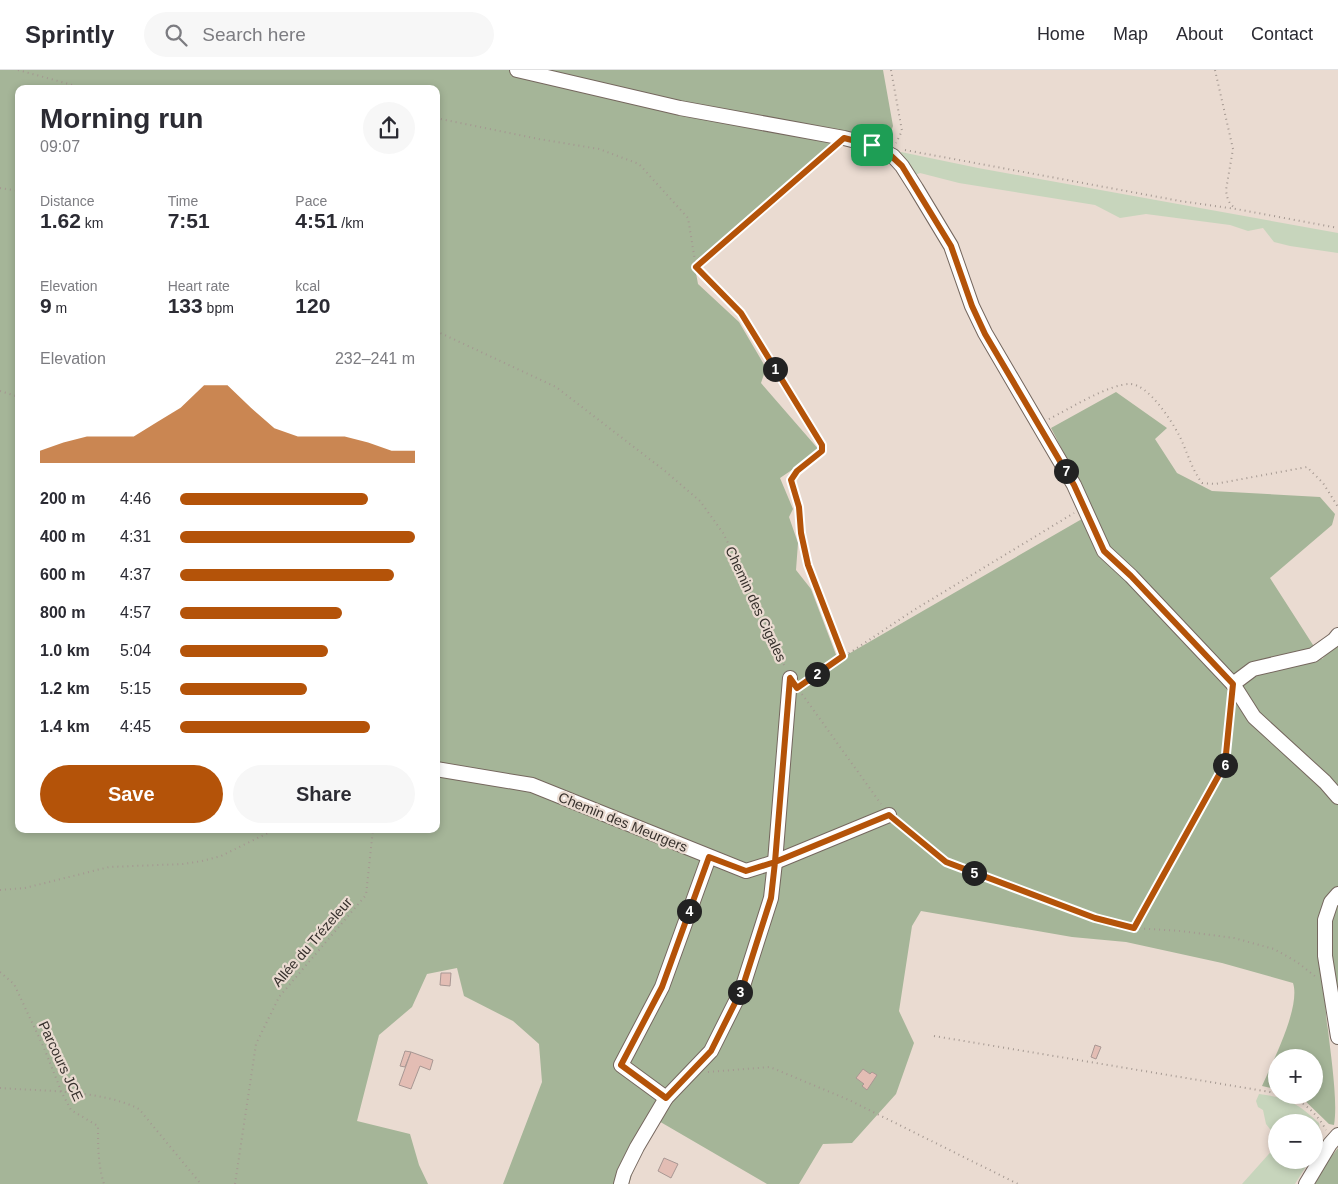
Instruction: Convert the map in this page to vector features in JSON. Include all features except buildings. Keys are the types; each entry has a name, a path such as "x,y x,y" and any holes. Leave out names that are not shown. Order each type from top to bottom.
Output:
{"street":[{"path":"517,70 680,108 844,138 880,148 892,156 902,166 951,246 978,319 1074,485 1104,551 1131,576 1233,684 1254,717 1325,782 1338,797"},
{"path":"1233,684 1253,669 1313,655 1338,635"},
{"path":"621,1184 624,1173 637,1147 666,1098 711,1051 742,989 771,898 794,683"},
{"name":"Chemin des Meurgers","path":"440,769 532,785 746,871 775,862 889,815"},
{"path":"666,1098 621,1065 662,987 709,857"},
{"path":"1338,894 1331,902 1325,920 1325,956 1333,994 1338,1034"},
{"path":"1306,1184 1334,1139"}],"path":[{"path":"18,70 72,85"},
{"path":"880,148 892,146 896,143 902,131 891,70"},
{"path":"1215,70 1233,149 1227,197 1228,201 1236,209"},
{"path":"440,119 599,149 639,164 688,218 696,267 741,313 822,445 822,451 797,471 791,480 799,507 801,533 808,565 843,656"},
{"path":"696,267 844,138"},
{"path":"904,150 1338,228"},
{"path":"0,188 15,190"},
{"name":"Chemin des Cigales","path":"440,333 556,387 665,470 700,501 723,533 794,683 889,815 946,862 1095,918 1134,928 1234,938 1274,950 1297,962 1333,994"},
{"path":"1038,425 1115,386 1132,384 1146,391 1158,403 1176,430 1192,467 1202,483 1215,484 1307,467 1323,483 1338,506"},
{"path":"0,391 15,395"},
{"path":"794,683 843,656 914,610 1084,507"},
{"path":"1134,928 1225,764 1233,684"},
{"path":"0,890 25,888 109,866 183,864 202,861 221,856 268,833"},
{"name":"Allée du Trézeleur","path":"234,1184 256,1044 279,997 366,895 373,833"},
{"name":"Parcours JCE","path":"0,972 14,984 71,1110 98,1126 100,1173 104,1184"},
{"path":"934,1036 1268,1091"},
{"path":"689,1074 740,1068 770,1067 849,1100 1018,1184"},
{"path":"0,1088 62,1093 125,1102 139,1109 201,1184"},
{"path":"1303,1104 1321,1120 1329,1135 1334,1139"}],"green space":[{"path":"0,70 883,70 893,126 889,138 854,132 694,262 698,284 739,322 766,368 761,383 820,451 780,478 793,509 789,517 798,543 796,570 811,589 838,660 1094,512 1051,428 1116,392 1167,428 1155,439 1177,473 1212,491 1320,497 1335,514 1332,525 1270,578 1322,659 1338,641 1338,987 1336,986 1325,1000 1335,1092 1334,1125 1329,1124 1323,1118 1323,1114 1319,1114 1308,1104 1323,1104 1323,1049 1278,1049 1293,1006 1293,983 1222,963 1126,942 1072,937 921,911 912,926 899,1011 914,1043 896,1094 852,1143 823,1144 799,1184 767,1184 657,1120 636,1161 629,1184 503,1184 542,1082 539,1044 513,1021 464,996 457,968 427,974 412,1007 379,1035 357,1121 410,1134 419,1165 428,1184 0,1184"},
{"path":"901,152 978,168 1338,233 1338,253 1274,242 1263,228 1248,231 1230,225 1146,214 1120,218 1095,205 959,183 920,173 913,176 899,155"},
{"path":"1268,1072 1268,1087 1262,1086"},
{"path":"1259,1094 1268,1095 1268,1104 1295,1104 1308,1114 1268,1114 1268,1127 1263,1110 1258,1107 1256,1101"},
{"path":"1338,1148 1338,1184 1312,1184"},
{"path":"1268,1155 1268,1169 1304,1169 1295,1184 1242,1184"}],"route":[{"path":"872,145 844,138 696,267 741,313 822,445 822,451 797,471 791,480 799,507 801,533 808,565 843,656 797,688 790,678 775,862 771,898 742,989 711,1051 666,1098 621,1065 662,987 709,857 746,871 775,862 889,815 946,862 1095,918 1134,928 1225,764 1233,684 1131,576 1104,551 1074,485 985,334 972,306 951,246 902,166 887,152 872,145"}]}
